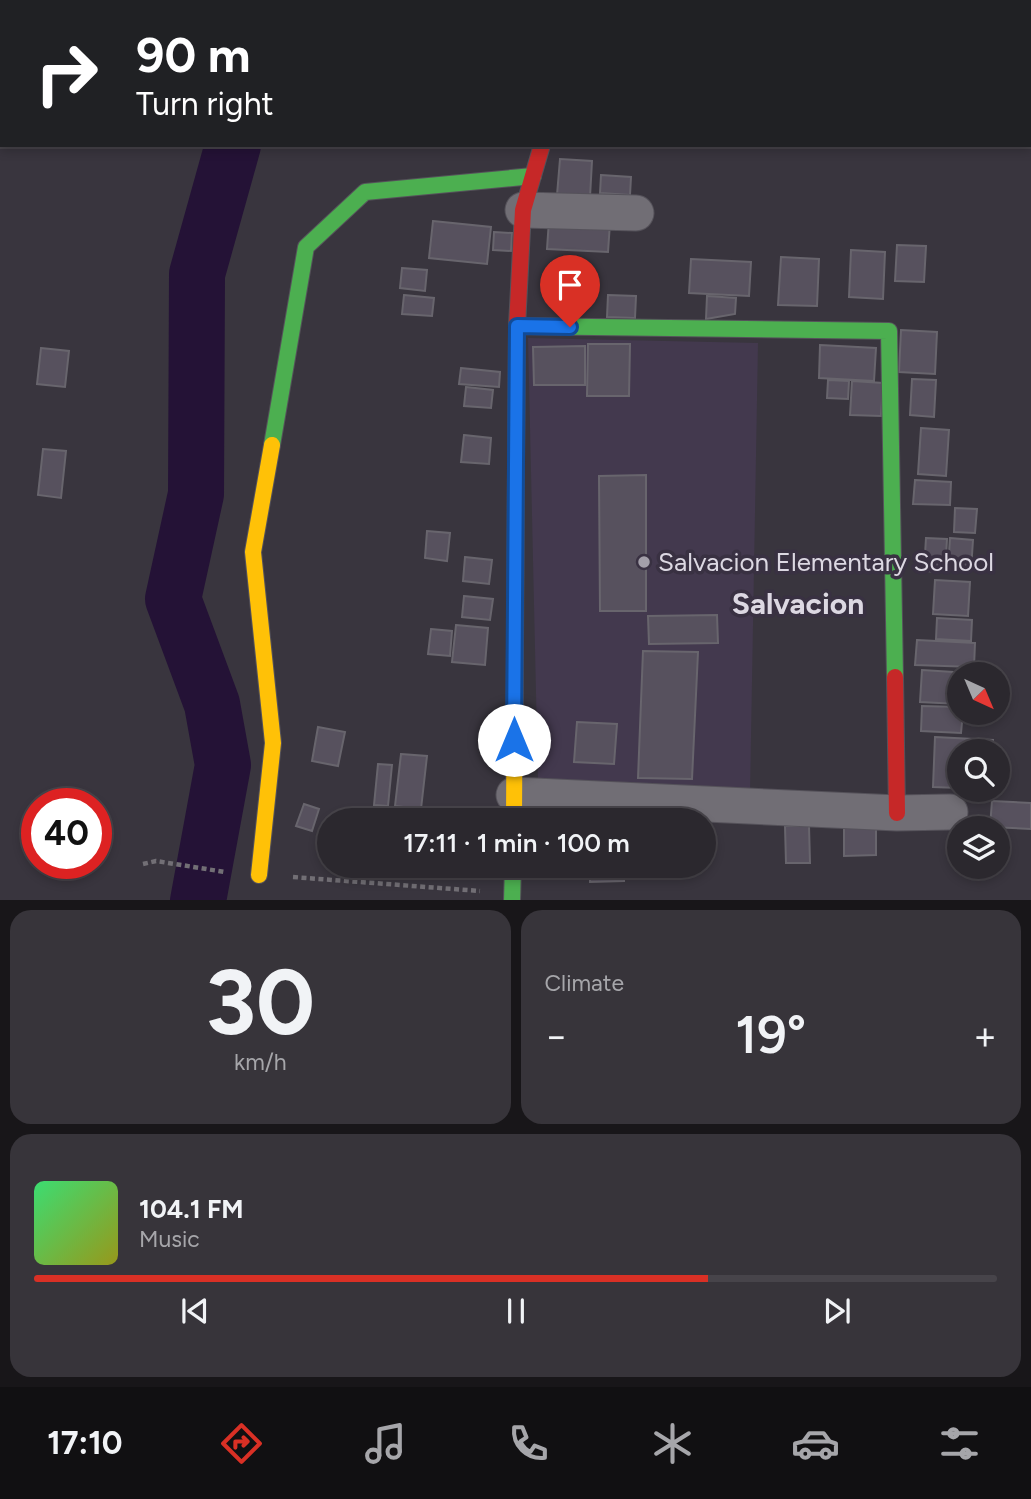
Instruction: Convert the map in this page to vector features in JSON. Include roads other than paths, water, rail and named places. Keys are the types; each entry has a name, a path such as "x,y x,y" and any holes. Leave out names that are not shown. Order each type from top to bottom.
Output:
{"street":[{"path":"514,808 517,326 523,210 541,147"},
{"path":"259,875 273,743 254,552 306,247 365,192 533,176"},
{"path":"523,210 636,213"},
{"path":"517,326 889,331 897,813"},
{"path":"716,811 950,812"},
{"path":"512,897 513,878"}],"waterway":[{"path":"198,900 223,765 212,704 173,599 196,494 197,274 232,147"}],"place":[{"name":"Salvacion Elementary School","path":"644,562"}],"district":[{"name":"Salvacion","path":"798,603"}]}
